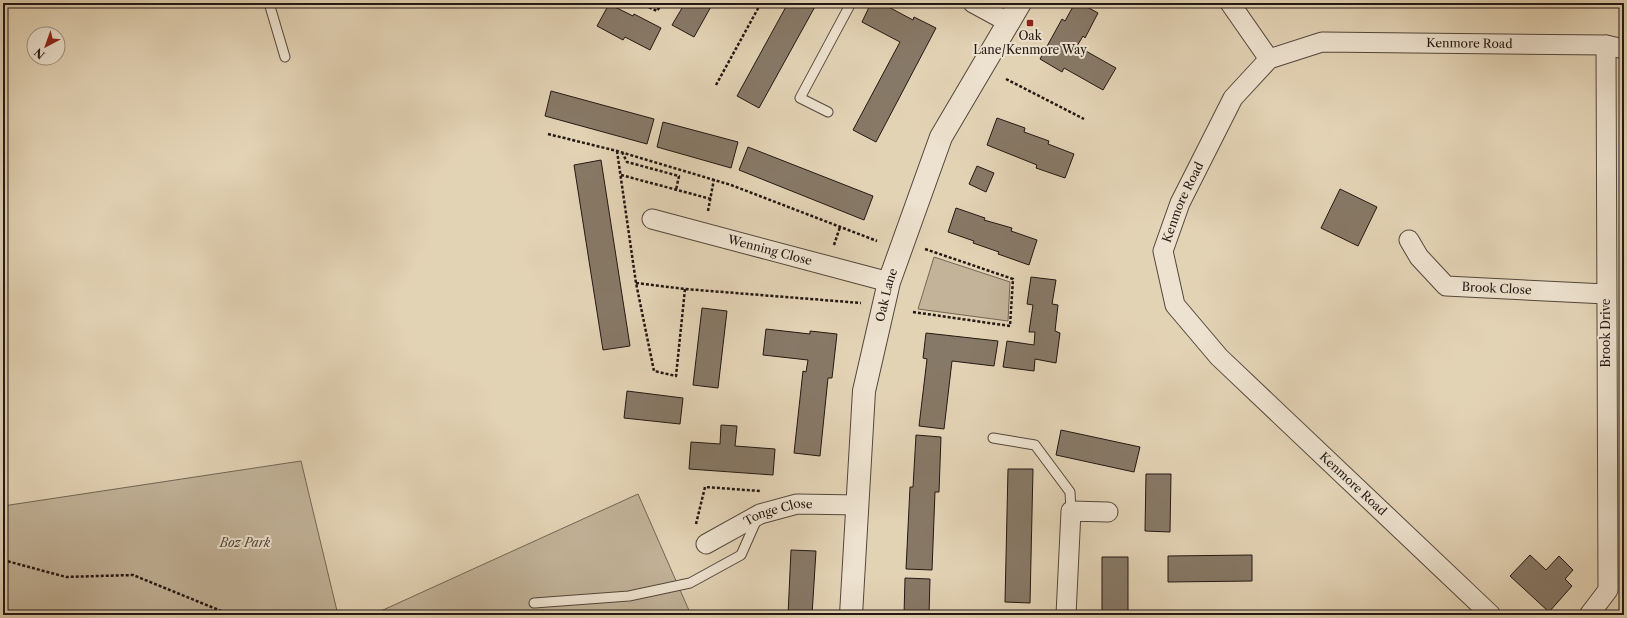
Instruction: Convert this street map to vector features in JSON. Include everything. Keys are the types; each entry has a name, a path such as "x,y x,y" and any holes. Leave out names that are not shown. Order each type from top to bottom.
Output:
{"street":[{"path":"973,3 1008,22"},
{"name":"Oak Lane","path":"851,615 864,391 889,282 941,137 1020,3"},
{"path":"1230,3 1269,59"},
{"name":"Kenmore Road","path":"1491,615 1219,357 1175,305 1164,251 1180,203 1233,98 1269,59 1322,42 1615,47"},
{"name":"Brook Drive","path":"1589,615 1608,590 1606,294 1615,47"},
{"name":"Wenning Close","path":"652,219 889,282"},
{"name":"Brook Close","path":"1409,240 1419,257 1446,286 1606,294"},
{"name":"Tonge Close","path":"706,544 760,514 797,504 858,505"},
{"path":"1066,615 1071,511 1108,512"}],"lane":[{"path":"269,3 285,57"},
{"path":"828,112 800,98 851,3"},
{"path":"993,438 1035,445 1070,492 1071,511"},
{"path":"534,603 629,596 690,582 740,555 760,514"}],"path":[{"path":"640,3 657,11 662,3"},
{"path":"716,85 761,3"},
{"path":"1006,79 1084,119"},
{"path":"548,134 622,152 714,179 877,241"},
{"path":"617,151 636,283 654,371 676,376 685,289"},
{"path":"622,152 627,162 679,176 676,190"},
{"path":"621,175 711,199 714,179"},
{"path":"903,241 1013,279 1010,326 913,312"},
{"path":"636,283 685,289 861,303"},
{"path":"706,544 695,531 705,486 760,491"},
{"path":"3,560 66,576 133,575 231,615"}],"green space":[{"path":"934,257 1010,282 1008,321 918,309"},
{"name":"Boz Park","path":"301,461 338,615 3,615 3,506"},
{"path":"638,494 691,615 372,615"}],"building":[{"path":"685,3 713,3 694,37 672,25"},
{"path":"788,3 817,3 759,108 737,96"},
{"path":"871,3 881,3 913,20 914,17 936,28 876,142 853,130 900,42 862,22"},
{"path":"1075,3 1080,3 1098,13 1085,38 1083,36 1077,46 1116,68 1103,90 1064,68 1062,72 1040,59 1062,19 1065,21"},
{"path":"609,4 633,16 634,14 661,28 650,50 625,37 623,40 597,26"},
{"path":"551,91 654,119 647,144 545,116"},
{"path":"997,118 1025,128 1024,132 1049,141 1048,144 1074,154 1065,178 1036,168 1037,165 987,145"},
{"path":"663,122 738,142 731,168 657,147"},
{"path":"748,147 873,196 864,220 739,170"},
{"path":"601,160 630,346 603,350 574,165"},
{"path":"977,166 994,173 986,192 969,184"},
{"path":"1340,189 1377,207 1358,246 1321,228"},
{"path":"956,208 985,218 984,220 1012,228 1011,231 1037,240 1029,265 998,254 999,252 948,232"},
{"path":"1031,277 1056,280 1052,304 1058,305 1055,331 1060,333 1056,363 1035,359 1034,371 1003,367 1007,341 1034,345 1035,332 1029,332 1033,305 1027,304"},
{"path":"702,308 727,311 718,388 693,385"},
{"path":"766,329 810,334 810,331 837,334 832,378 828,378 820,456 794,453 803,371 806,372 808,360 763,355"},
{"path":"926,333 998,341 994,366 952,361 944,429 919,426 927,359 923,358"},
{"path":"627,391 683,398 680,424 624,418"},
{"path":"721,425 737,426 735,446 775,449 773,475 689,469 691,442 720,444"},
{"path":"1061,430 1140,447 1134,472 1056,455"},
{"path":"916,435 941,437 939,492 935,492 932,570 906,569 910,487 913,487"},
{"path":"1008,469 1033,469 1030,603 1005,602"},
{"path":"1146,474 1171,474 1170,532 1145,531"},
{"path":"791,550 816,551 812,615 788,615"},
{"path":"1252,555 1252,581 1168,582 1168,556"},
{"path":"1530,555 1546,570 1559,556 1573,570 1565,579 1572,586 1549,612 1510,576"},
{"path":"1102,557 1128,557 1128,615 1102,615"},
{"path":"905,578 930,579 929,615 904,615"}],"place":[{"name":"Oak Lane/Kenmore Way","path":"1030,23"}]}
